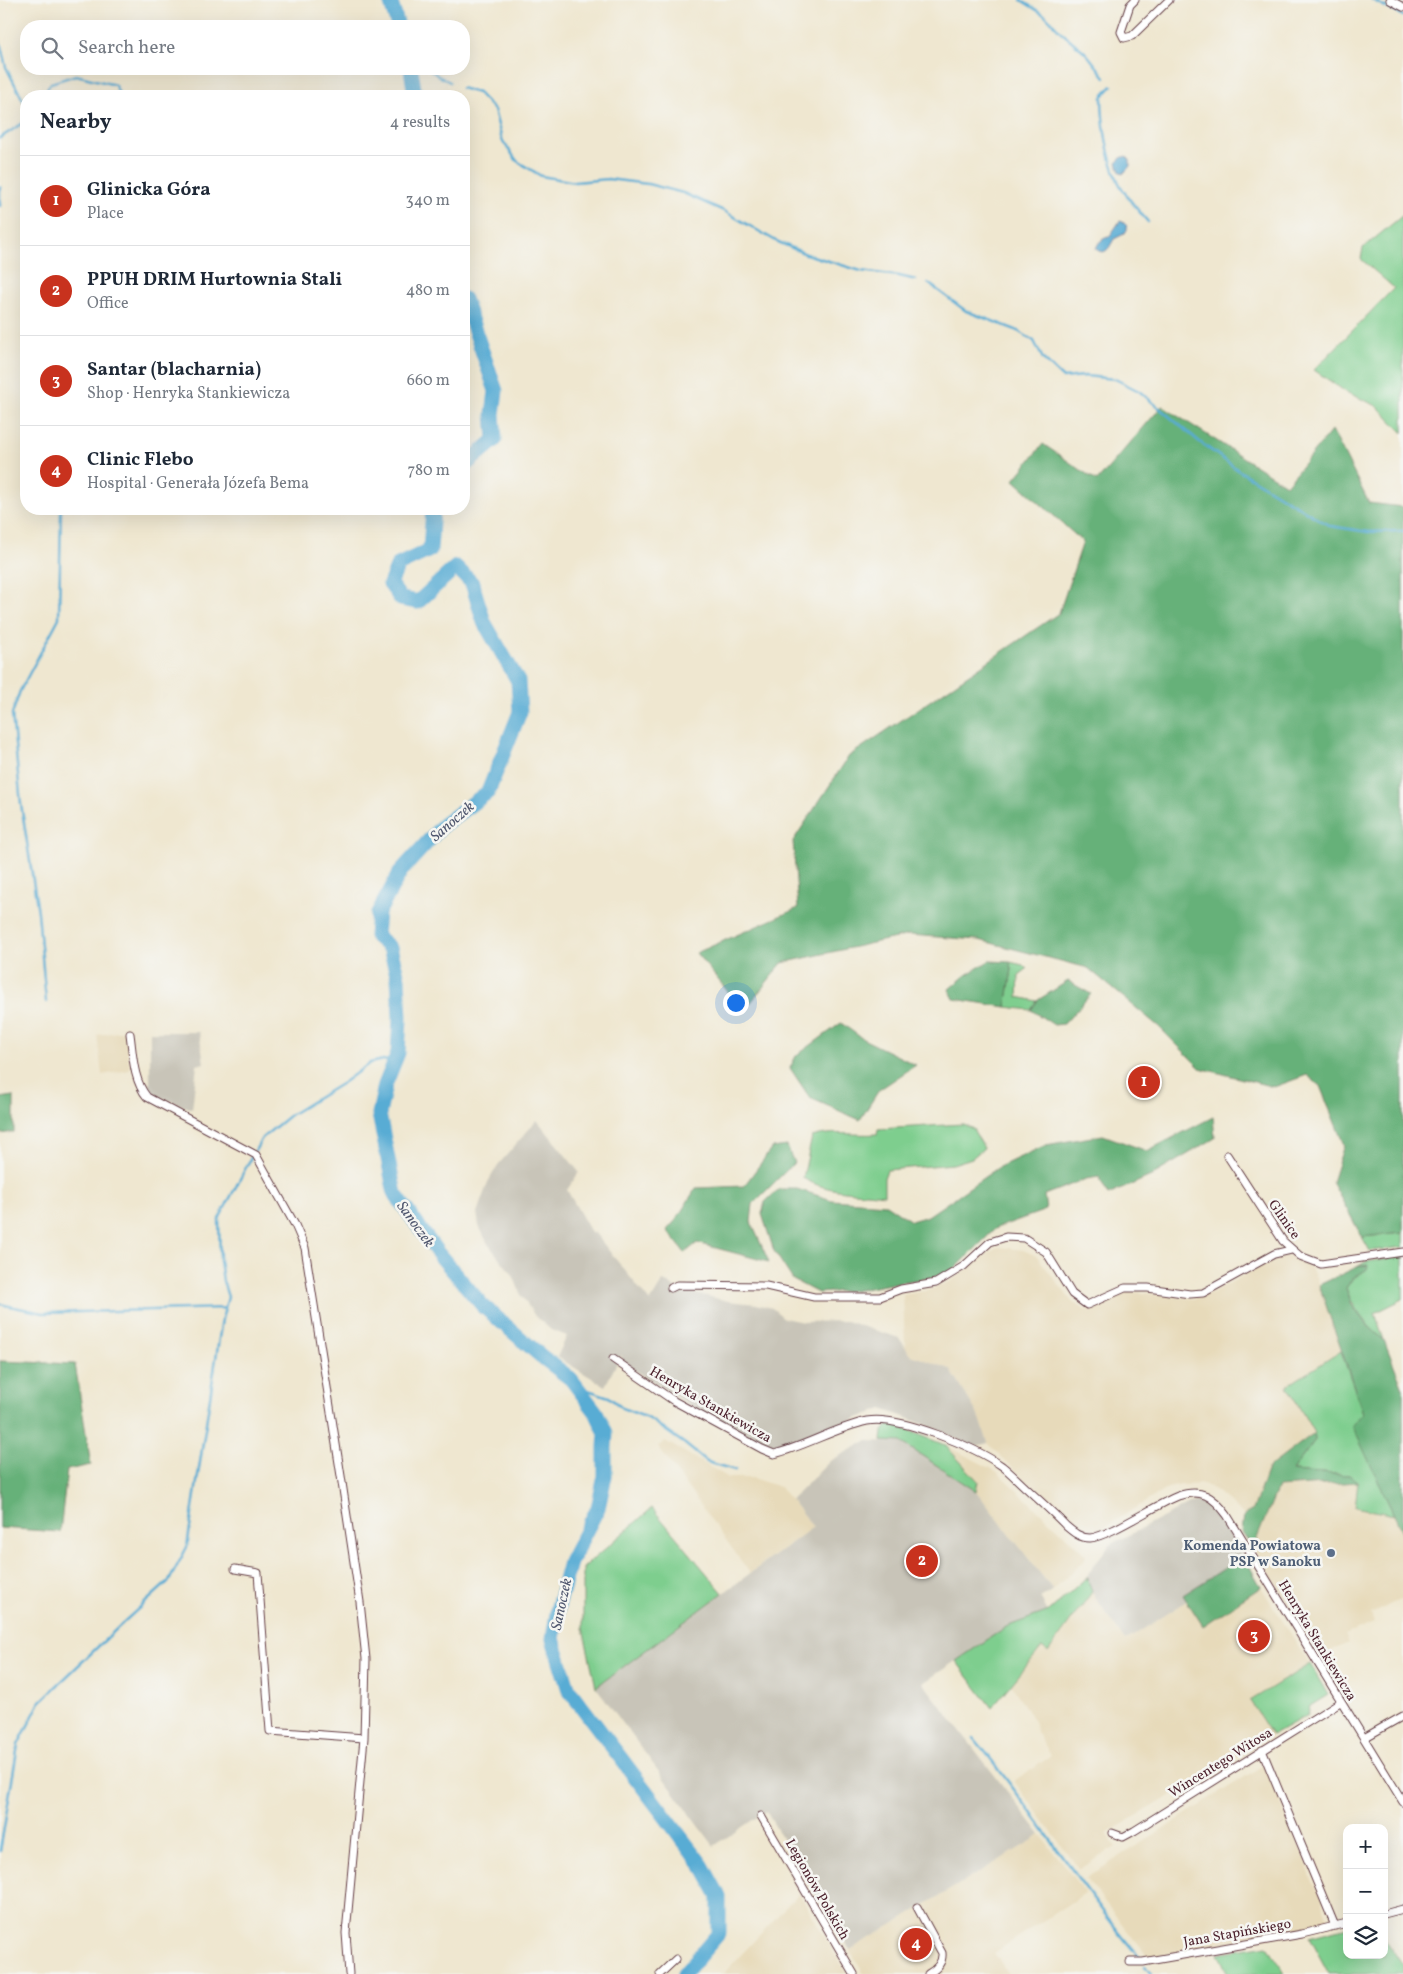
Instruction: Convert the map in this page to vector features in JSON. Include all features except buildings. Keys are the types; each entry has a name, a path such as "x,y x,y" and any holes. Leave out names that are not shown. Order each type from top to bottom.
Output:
{"street":[{"path":"1136,0 1130,5 1121,32 1124,38 1132,36 1169,0"},
{"path":"1390,0 1403,7"},
{"path":"130,1034 136,1077 147,1097 256,1155 302,1240 311,1280 361,1610 366,1659 364,1738 346,1933 349,1974"},
{"name":"Glinice","path":"1227,1155 1283,1241 1291,1250 1307,1260 1320,1264 1403,1252"},
{"path":"671,1288 677,1285 766,1286 814,1297 880,1297 901,1290 936,1283 964,1266 990,1242 1006,1237 1024,1238 1046,1252 1072,1294 1087,1305 1125,1288 1148,1288 1190,1294 1203,1293 1274,1254 1291,1250"},
{"name":"Henryka Stankiewicza","path":"613,1359 674,1401 762,1450 774,1454 850,1426 889,1420 955,1442 980,1453 1004,1468 1076,1535 1085,1538 1100,1536 1189,1492 1209,1496 1219,1504 1227,1515 1403,1802"},
{"path":"235,1569 258,1573 270,1731 364,1738"},
{"name":"Wincentego Witosa","path":"1112,1833 1123,1837 1134,1831 1340,1702"},
{"path":"1364,1738 1403,1716"},
{"path":"1262,1750 1335,1926"},
{"name":"Legionów Polskich","path":"761,1816 854,1974"},
{"path":"917,1908 942,1952 943,1958 938,1968 928,1974"},
{"path":"1388,1913 1403,1909"},
{"name":"Jana Stapińskiego","path":"1130,1962 1143,1962 1302,1934 1343,1924"},
{"path":"660,1974 676,1959"}],"shaded area":[{"path":"125,1031 130,1070 102,1075 97,1035"},
{"path":"150,1032 199,1032 204,1063 197,1065 192,1109 150,1093"},
{"path":"537,1120 579,1172 567,1190 592,1234 594,1232 650,1302 663,1281 676,1289 728,1301 772,1308 784,1318 803,1322 846,1321 899,1338 911,1355 950,1369 980,1418 988,1443 972,1447 935,1428 882,1409 774,1449 688,1404 623,1363 621,1355 605,1386 557,1357 567,1336 551,1330 535,1316 521,1295 513,1275 488,1244 479,1226 477,1213 488,1182 498,1165"},
{"path":"999,1247 1023,1250 1037,1256 1073,1303 1087,1310 1128,1291 1193,1299 1214,1292 1270,1260 1288,1255 1310,1266 1317,1279 1341,1351 1287,1386 1314,1433 1268,1468 1253,1510 1244,1515 1216,1491 1204,1484 1180,1485 1168,1488 1100,1530 1073,1528 988,1443 980,1418 950,1369 911,1355 905,1347 903,1295 930,1290 951,1281 983,1256"},
{"path":"665,1441 729,1478 752,1478 780,1487 813,1527 750,1573 658,1447"},
{"path":"867,1441 901,1442 976,1491 1053,1590 1040,1598 1048,1612 1006,1627 923,1683 1041,1835 850,1950 766,1811 714,1846 596,1687 813,1527 791,1500 830,1461"},
{"path":"945,1445 996,1471 1086,1555 1084,1561 1053,1590 976,1491 978,1481"},
{"path":"1358,1482 1355,1507 1394,1515 1403,1534 1403,1598 1371,1614 1374,1623 1345,1635 1349,1643 1323,1654 1253,1548 1278,1487"},
{"path":"1195,1501 1209,1505 1218,1515 1244,1556 1183,1595 1187,1601 1125,1641 1092,1592 1087,1577 1095,1563 1110,1545"},
{"path":"1261,1587 1310,1664 1250,1701 1272,1735 1210,1776 1208,1774 1106,1834 1116,1847 1079,1869 1014,1781 1051,1756 1036,1732 1035,1723 1011,1684 1042,1647 1048,1652 1092,1592 1125,1641 1187,1601 1203,1626"},
{"path":"1265,1764 1331,1923 1301,1931 1148,1957 1086,1878"},
{"path":"1041,1835 1085,1893 994,1953 1009,1974 864,1974 850,1950"},
{"path":"799,1893 847,1974 723,1974"}],"green space":[{"path":"1403,215 1403,433 1377,406 1346,392 1314,370 1394,288 1361,259 1363,248"},
{"path":"1162,406 1286,485 1332,430 1369,503 1403,507 1403,1233 1362,1237 1332,1182 1344,1145 1320,1086 1307,1075 1274,1087 1200,1068 1158,1026 1088,968 979,940 909,935 782,963 744,1011 696,953 798,908 793,841 849,756 1059,613 1083,542 1014,480 1043,444 1097,481"},
{"path":"989,961 1010,962 1012,969 1006,1007 954,999 949,989 966,975"},
{"path":"1010,962 1023,965 1027,969 1019,975 1018,997 1037,1001 1031,1010 1006,1007 1012,969"},
{"path":"1068,981 1091,994 1064,1024 1054,1025 1031,1010 1038,1000"},
{"path":"841,1023 863,1039 916,1065 879,1090 860,1120 810,1098 790,1068 796,1056"},
{"path":"14,1096 14,1132 0,1134 0,1098"},
{"path":"1213,1117 1215,1138 1151,1176 1108,1195 1099,1177 1086,1179 1044,1195 1046,1210 996,1228 956,1268 932,1278 859,1290 818,1293 793,1280 774,1251 762,1214 765,1202 779,1189 797,1189 832,1200 886,1204 911,1221 928,1216 999,1167 1046,1145 1103,1135 1147,1151"},
{"path":"963,1124 973,1129 984,1148 972,1158 953,1164 887,1170 884,1178 884,1195 832,1189 803,1178 812,1137 828,1134 877,1134 878,1129"},
{"path":"787,1146 794,1163 753,1204 751,1222 769,1262 697,1243 685,1253 667,1230 676,1220 696,1188 744,1186 772,1148"},
{"path":"1403,1233 1403,1247 1370,1251 1362,1237"},
{"path":"1403,1256 1403,1299 1375,1313 1384,1340 1361,1317 1346,1288 1352,1279 1367,1269 1367,1265 1357,1267 1365,1262"},
{"path":"1368,1265 1367,1269 1352,1279 1346,1288 1352,1305 1366,1324 1384,1340 1403,1388 1403,1534 1352,1425 1363,1413 1319,1285 1357,1267"},
{"path":"1341,1351 1363,1413 1379,1481 1394,1515 1355,1507 1358,1482 1349,1475 1292,1471 1315,1440 1314,1433 1287,1386"},
{"path":"0,1361 75,1364 91,1465 67,1470 60,1532 0,1528"},
{"path":"895,1425 945,1445 978,1481 976,1491 901,1442 882,1441 883,1431 887,1426"},
{"path":"1314,1433 1315,1440 1292,1471 1349,1475 1358,1482 1278,1487 1253,1548 1242,1532 1244,1515 1253,1510 1268,1468"},
{"path":"652,1508 723,1593 596,1687 583,1628 583,1568"},
{"path":"1244,1556 1261,1587 1203,1626 1183,1595"},
{"path":"1087,1577 1092,1592 1048,1652 1042,1647 992,1708 956,1661 1006,1627 1049,1611"},
{"path":"1310,1664 1328,1695 1310,1706 1308,1715 1272,1735 1250,1701"},
{"path":"1343,1928 1343,1959 1388,1959 1388,1943 1403,1966 1403,1974 1329,1974 1309,1937"},
{"path":"1268,1945 1284,1974 1228,1974 1218,1953"}],"water":[{"path":"1126,156 1130,160 1130,166 1123,174 1120,172 1117,162"},
{"path":"1120,221 1127,226 1124,234 1114,239 1105,251 1102,252 1096,249 1101,241 1109,237"}],"waterway":[{"name":"Sanoczek","path":"390,0 396,20"},
{"path":"1021,0 1046,16 1061,32 1086,53 1105,77"},
{"path":"1372,0 1403,16"},
{"path":"0,42 6,67 20,94"},
{"path":"46,90 51,83 76,75"},
{"path":"76,75 115,85 117,90"},
{"name":"Sanoczek","path":"412,75 414,90"},
{"path":"437,75 450,82"},
{"path":"1112,86 1102,97 1104,129 1111,162 1121,187 1148,222"},
{"path":"461,88 468,90"},
{"path":"470,91 478,93 494,110 502,140 517,161 541,176 575,182 608,179 648,184 683,193 724,211 776,241 806,254 861,271 916,280"},
{"path":"0,138 20,125"},
{"path":"0,187 0,206"},
{"path":"928,283 966,311 1016,330 1034,341 1043,359 1063,378 1085,376 1115,379 1139,391 1201,443 1241,472 1330,526 1368,532 1403,531"},
{"name":"Sanoczek","path":"470,316 496,391 493,414 495,440 470,461"},
{"path":"46,1002 38,912 21,804 12,714 20,691 59,618 61,515"},
{"name":"Sanoczek","path":"433,515 430,550 398,565 390,584 401,599 418,602 456,567 472,583 484,622 518,681 520,712 488,792 443,825 401,871 378,913 376,936 390,948 398,978 400,1018 398,1053 385,1085 379,1114 395,1194 437,1252 483,1306 571,1379 596,1412 606,1433 605,1476 598,1508 570,1562 558,1607 553,1639 569,1690 702,1865 719,1896 719,1933 684,1974"},
{"path":"255,1151 262,1138 290,1115 344,1082 370,1063 383,1060 394,1062"},
{"path":"0,1851 18,1745 40,1702 169,1581 187,1547 222,1319 228,1297 220,1261 219,1219 252,1156"},
{"path":"0,1304 43,1313 225,1308"},
{"path":"581,1391 588,1390 609,1397 622,1408 648,1418 707,1462 735,1470"},
{"path":"974,1738 1016,1792 1096,1903 1139,1957"},
{"path":"1145,1966 1151,1974"}],"place":[{"name":"Glinicka Góra","path":"1144,1082"},
{"name":"Komenda Powiatowa PSP w Sanoku","path":"1331,1553"},
{"name":"PPUH DRIM Hurtownia Stali","path":"922,1561"},
{"name":"Santar (blacharnia)","path":"1254,1636"},
{"name":"Clinic Flebo","path":"916,1944"}]}
